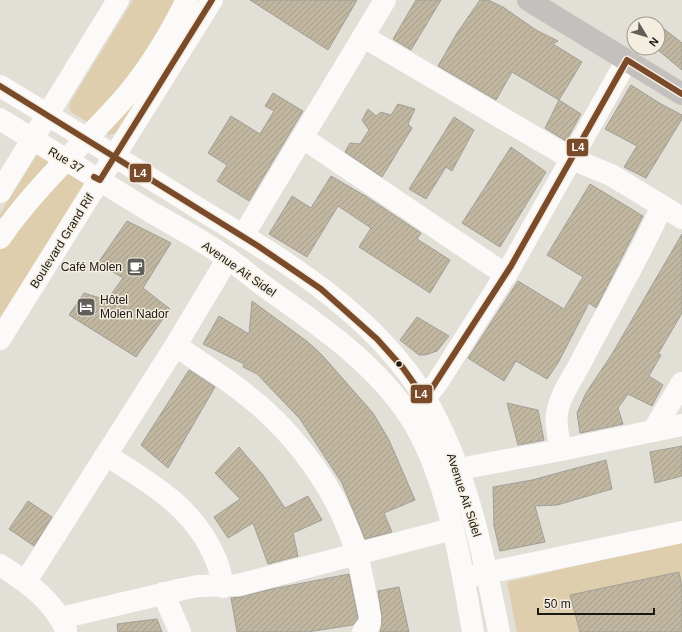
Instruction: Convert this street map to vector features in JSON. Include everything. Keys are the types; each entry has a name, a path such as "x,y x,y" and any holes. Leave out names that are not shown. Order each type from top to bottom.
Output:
{"main road":[{"path":"528,0 682,94"}],"street":[{"path":"0,192 118,0"},
{"path":"0,238 12,220 39,189 120,103 152,60 187,0"},
{"name":"Boulevard Grand Rif","path":"0,339 212,0"},
{"path":"243,236 385,0"},
{"path":"364,37 572,159 611,175 682,218"},
{"path":"410,416 425,399 506,275 627,60"},
{"path":"0,86 115,156"},
{"name":"Rue 37","path":"0,119 100,180"},
{"path":"303,138 506,275"},
{"name":"Avenue Ait Sidel","path":"115,156 243,236 323,290 360,320 400,362 425,399 459,469 487,573 499,632"},
{"name":"Avenue Ait Sidel","path":"100,180 228,258 310,318 344,345 371,371 410,416 424,442 438,478 463,577 473,632"},
{"path":"561,450 557,428 557,414 563,397 601,324 623,287 662,206"},
{"path":"26,581 176,345 228,258"},
{"path":"176,345 199,363 246,394 265,410 303,451 331,493 347,524 357,554 370,617 370,624 363,632"},
{"path":"653,431 682,383"},
{"path":"459,469 682,425"},
{"path":"106,455 153,484 181,506 198,526 209,544 217,561 223,587"},
{"path":"0,565 26,581 46,599 64,625 163,593 198,586 223,587 238,585 452,529"},
{"path":"463,577 682,532"},
{"path":"163,593 180,632"}],"shaded area":[{"path":"133,0 201,0 120,132 109,135 71,112 69,107 71,101"},
{"path":"39,154 83,176 86,186 0,325 0,214 36,156"},
{"path":"682,541 682,632 517,632 507,582"}],"building":[{"path":"250,0 357,0 328,50"},
{"path":"416,0 441,0 411,50 393,39"},
{"path":"480,0 488,0 503,7 536,30 558,41 553,44 582,62 559,100 512,72 496,100 438,66 457,33"},
{"path":"666,30 682,43 682,70 665,56"},
{"path":"631,85 682,115 682,119 646,178 624,167 637,146 605,129"},
{"path":"273,93 303,111 249,201 217,181 227,165 208,153 231,116 260,134 274,111 265,106"},
{"path":"559,100 581,114 566,141 545,128"},
{"path":"398,104 415,109 408,124 412,128 382,177 345,152 350,143 360,144 369,130 362,120 368,109 376,116 381,112 391,115"},
{"path":"454,117 474,130 452,171 446,167 426,199 409,189"},
{"path":"511,147 546,172 500,247 462,223"},
{"path":"331,176 367,197 421,233 417,239 450,260 430,293 359,247 371,228 338,206 307,257 269,234 292,196 311,208"},
{"path":"590,184 643,216 596,308 589,303 558,363 547,379 516,361 504,381 468,358 518,281 564,309 583,277 547,255"},
{"path":"127,221 171,243 143,288 170,309 136,357 69,315 84,293 107,300 123,278 98,263"},
{"path":"682,234 682,313 658,354 661,355 649,376 663,385 652,406 628,394 618,408 623,424 580,433 577,413 586,393 612,354"},
{"path":"252,301 308,342 322,355 373,413 389,440 415,500 384,513 392,532 365,539 342,483 300,419 257,374 243,367 244,364 203,344 219,316 249,334"},
{"path":"417,317 449,336 437,351 425,355 419,355 400,340"},
{"path":"189,370 215,387 168,468 141,445"},
{"path":"507,403 538,410 544,440 518,445"},
{"path":"682,446 682,476 655,483 650,452"},
{"path":"239,447 263,475 285,508 308,496 322,520 293,533 298,556 268,564 253,523 228,538 214,517 240,499 215,473"},
{"path":"606,460 612,489 557,505 535,506 545,542 500,551 494,526 493,487 532,480"},
{"path":"28,501 52,517 34,546 9,529"},
{"path":"679,572 682,587 682,632 580,632 570,595"},
{"path":"349,574 358,618 353,625 307,632 237,632 231,598"},
{"path":"399,587 409,632 380,632 382,617 378,591"},
{"path":"157,619 162,632 118,632 117,624"}],"transit line":[{"name":"L4","path":"94,177 100,180 212,0"},
{"name":"L4","path":"0,86 258,246 321,289 377,339 403,368 425,399 511,266 627,60 682,94"}],"place":[{"name":"Café Molen","path":"136,267"},
{"name":"Hôtel Molen Nador","path":"86,307"}]}
